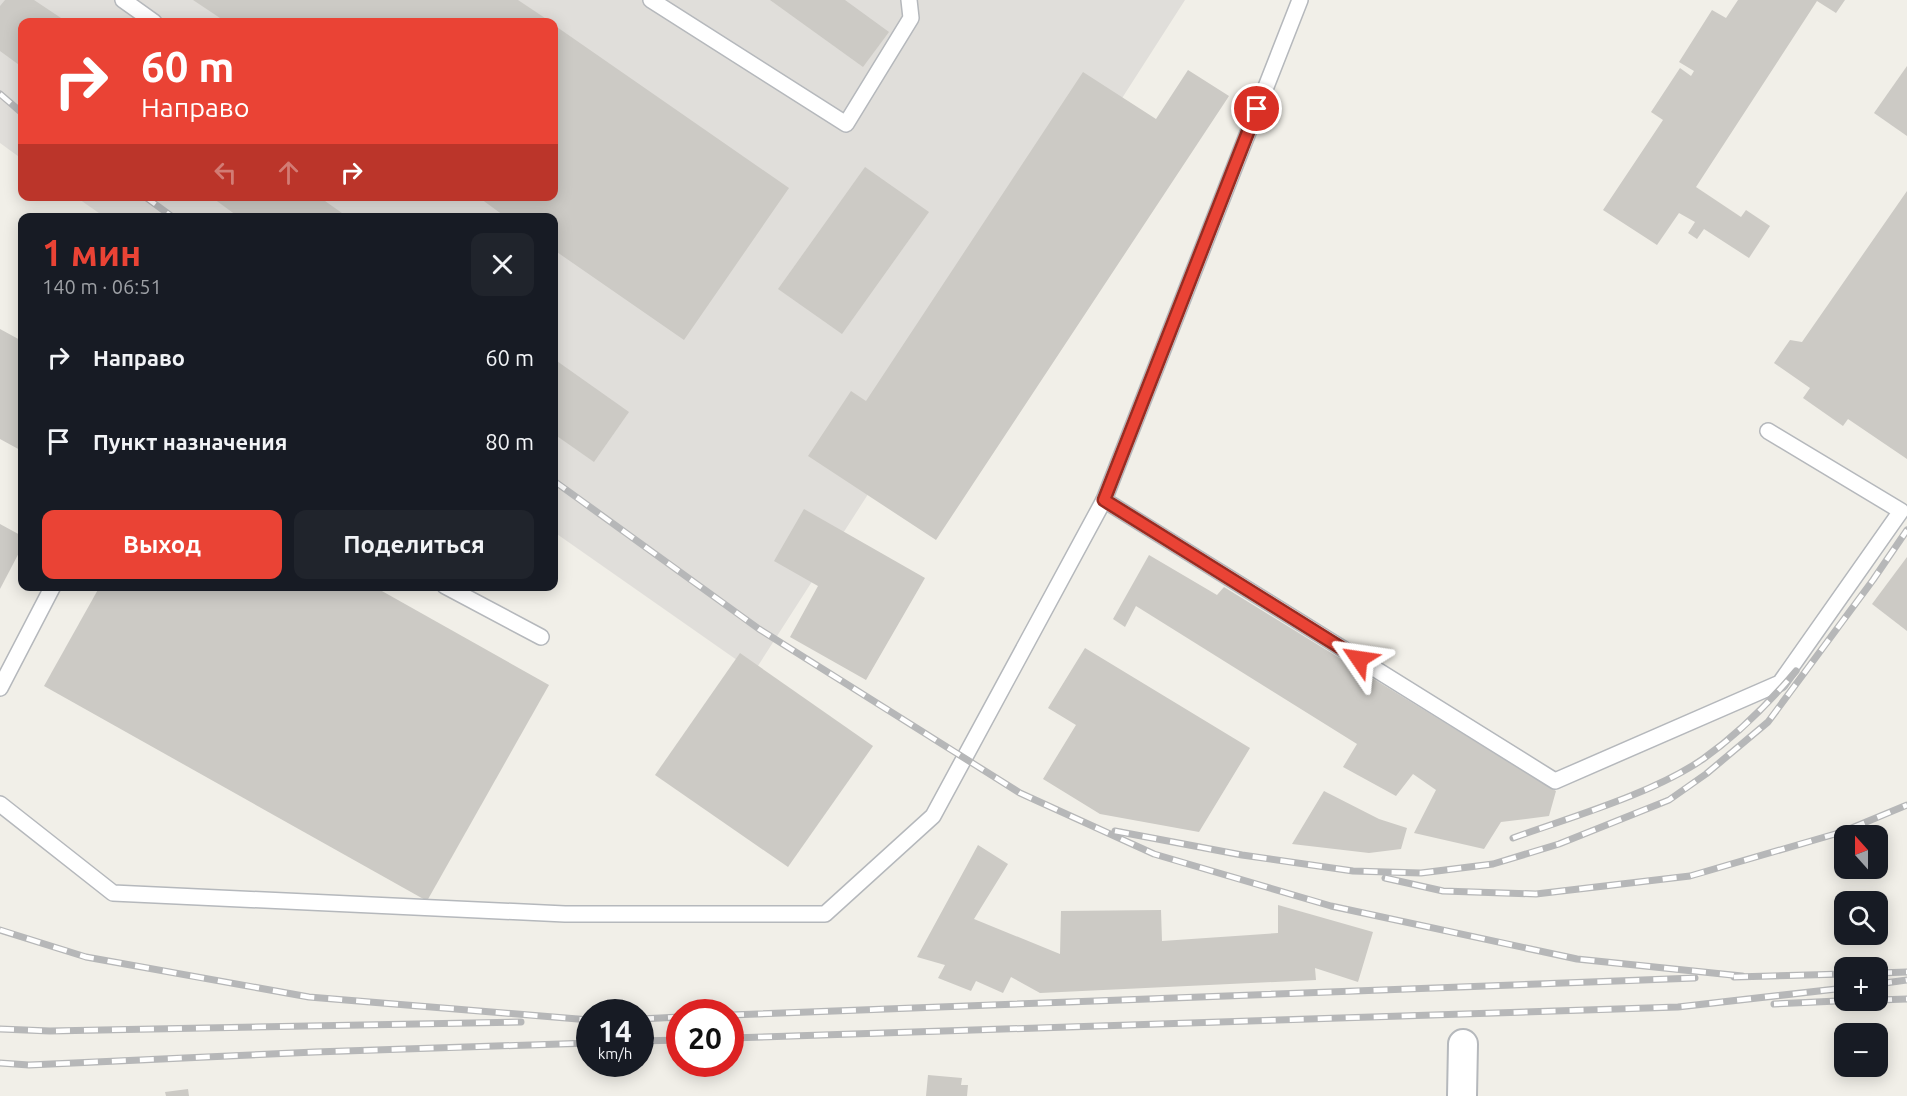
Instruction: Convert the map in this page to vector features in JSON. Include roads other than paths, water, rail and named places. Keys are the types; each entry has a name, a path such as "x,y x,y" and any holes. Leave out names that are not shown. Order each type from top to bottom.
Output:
{"street":[{"path":"1461,1096 1463,1044"}],"lane":[{"path":"123,0 148,18"},
{"path":"651,0 846,124 911,18 909,0"},
{"path":"0,804 114,893 565,914 825,914 933,816 1104,500 1300,0"},
{"path":"1104,500 1555,781 1780,683 1904,511 1768,431"},
{"path":"0,688 50,591"},
{"path":"454,591 541,638"}],"railway":[{"path":"0,94 18,110"},
{"path":"151,201 167,213"},
{"path":"558,484 759,629 1020,793 1154,854 1331,906 1577,959 1742,976"},
{"path":"1115,831 1242,855 1353,871 1421,873 1493,864 1559,844 1669,800 1706,774 1768,722 1907,530"},
{"path":"1513,838 1611,804 1683,772 1740,729 1796,671"},
{"path":"1385,878 1443,891 1536,894 1690,876 1842,832 1907,805"},
{"path":"0,930 86,957 309,997 576,1019"},
{"path":"1888,973 1907,972"},
{"path":"1734,977 1834,974"},
{"path":"744,1014 1695,978"},
{"path":"1888,983 1907,980"},
{"path":"744,1038 1678,1007 1834,989"},
{"path":"1888,1000 1907,999"},
{"path":"1774,1004 1834,1001"},
{"path":"654,1018 666,1018"},
{"path":"0,1029 50,1031 521,1022"},
{"path":"654,1041 666,1040"},
{"path":"0,1063 29,1065 576,1043"}]}
